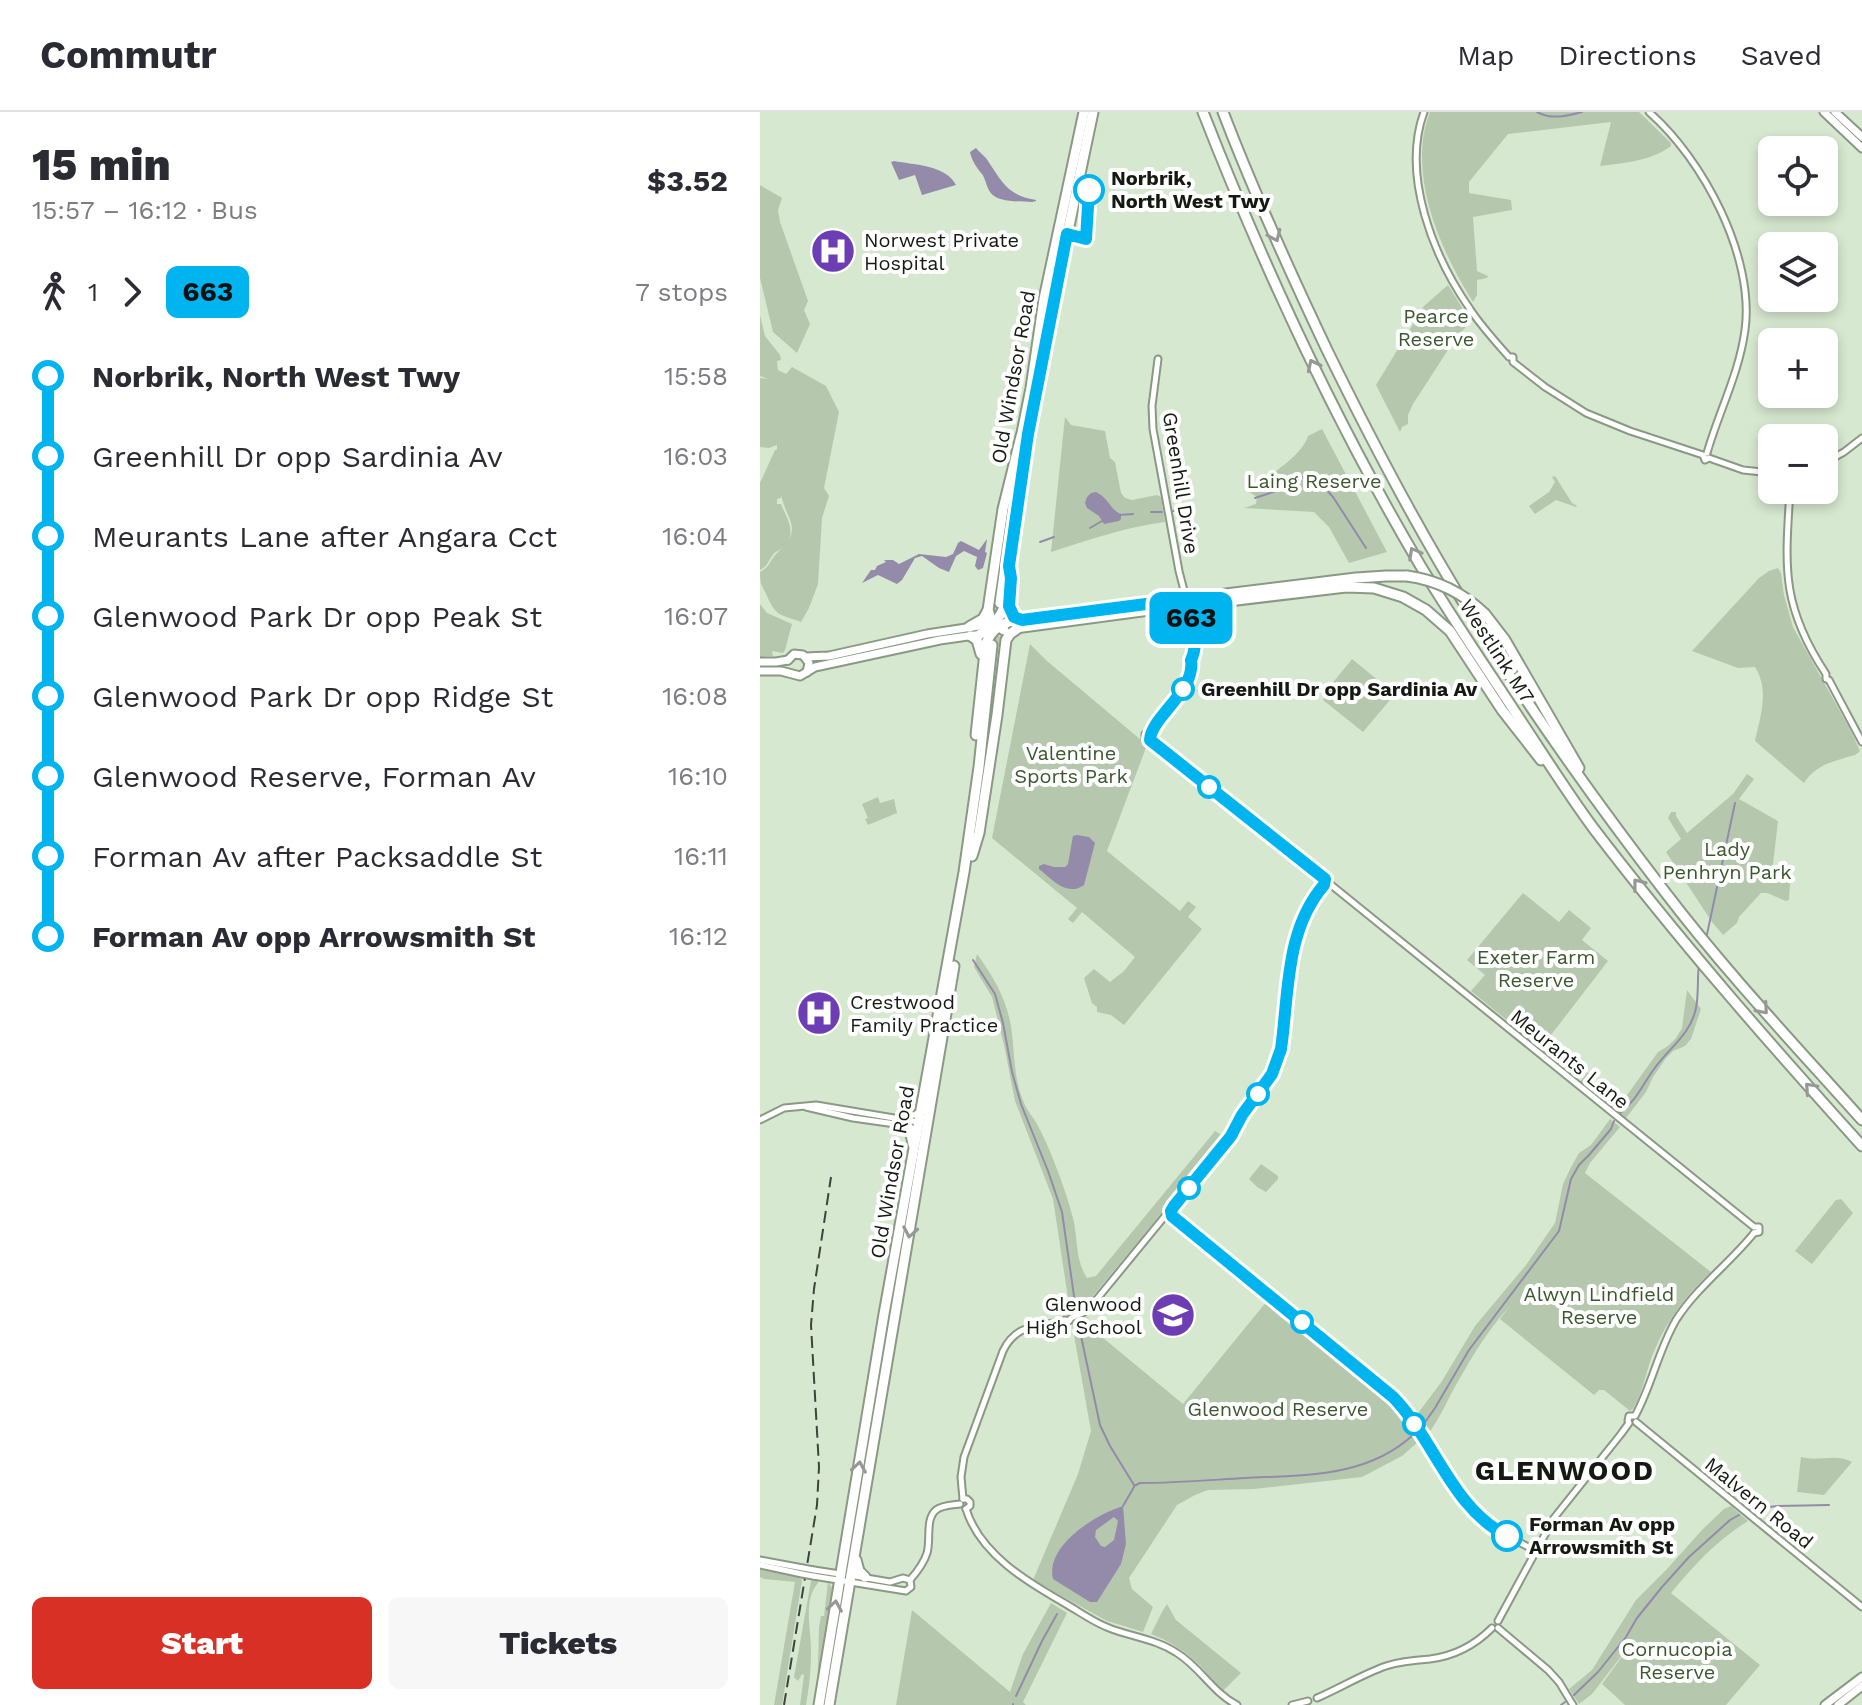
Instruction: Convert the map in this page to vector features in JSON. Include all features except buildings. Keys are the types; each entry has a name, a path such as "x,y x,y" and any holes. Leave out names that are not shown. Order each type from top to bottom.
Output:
{"highway":[{"name":"Old Windsor Road","path":"1024,435 1009,500 998,602 1024,435 1084,112"},
{"name":"Old Windsor Road","path":"1062,229 1093,112"},
{"name":"Westlink M7","path":"1203,112 1283,302 1365,465 1464,636 1592,826 1686,946 1862,1146"},
{"name":"Westlink M7","path":"1223,112 1306,307 1364,426 1466,608 1580,779 1693,928 1862,1120"},
{"path":"969,857 985,647 1006,603 1024,435"},
{"path":"998,648 988,610 1003,509 1024,435"},
{"path":"1009,566 1009,606 1017,623"},
{"path":"1186,603 1372,577 1407,576 1448,588 1485,614 1505,640 1586,779 1627,842"},
{"path":"1186,603 1203,605 1359,587 1403,597 1431,614 1463,649 1502,710 1592,826"},
{"path":"1191,620 1203,605"},
{"path":"973,633 988,610"},
{"path":"973,633 1017,623"},
{"path":"998,648 1017,623"},
{"path":"973,633 979,645 982,673"},
{"name":"Old Windsor Road","path":"819,1705 846,1578 855,1557 922,1125 969,857 998,648"},
{"name":"Old Windsor Road","path":"829,1705 884,1314 915,1147 922,1125 921,1111 969,857"},
{"path":"898,1121 910,1129 915,1147"},
{"path":"855,1557 859,1571 865,1577"}],"main road":[{"path":"1824,112 1862,148"},
{"path":"1835,112 1862,137"},
{"path":"1017,623 1186,603"},
{"path":"790,673 788,660 797,654 805,657 829,656 927,634 973,633"},
{"path":"760,671 781,671 800,676 815,667 973,633"},
{"path":"829,656 850,655 854,659"},
{"path":"805,657 809,663 807,672"},
{"path":"760,662 788,660"},
{"path":"1825,1705 1862,1677"},
{"path":"1838,1705 1862,1686"}],"street":[{"path":"1424,112 1418,130 1416,178 1433,236 1464,300 1511,359 1545,387 1586,413 1623,429 1743,470 1758,472"},
{"path":"1649,112 1680,146 1703,180 1734,240 1744,277 1746,310 1743,343 1731,387 1706,455"},
{"name":"Greenhill Drive","path":"1150,737 1180,694 1193,660 1195,643 1153,429 1152,406 1158,359"},
{"path":"1838,455 1862,438"},
{"path":"1789,504 1786,554 1790,594 1802,633 1862,742"},
{"name":"Meurants Lane","path":"1150,737 1754,1230 1682,1311 1662,1348 1649,1389 1633,1421"},
{"path":"1237,1705 1219,1693 1196,1667 1177,1653 1156,1641 1101,1624 1026,1580 987,1545 974,1527 963,1504 961,1477 965,1453 1004,1347 1026,1328 1081,1315 1092,1305 1170,1214 1231,1136 1242,1115 1268,1081 1281,1049 1294,944 1307,910 1326,883"},
{"path":"760,1120 784,1108 801,1105 841,1116 922,1125"},
{"path":"898,1121 921,1111"},
{"path":"1170,1214 1393,1397 1473,1511 1493,1528 1536,1551"},
{"path":"1292,1705 1308,1701 1314,1704 1317,1698 1386,1666 1458,1652 1496,1626 1556,1514 1633,1421"},
{"name":"Malvern Road","path":"1633,1421 1862,1607"},
{"path":"910,1580 926,1554 932,1514 942,1507 963,1504"},
{"path":"760,1562 906,1591 912,1583 906,1577 890,1582 865,1577 846,1578"},
{"path":"899,1580 901,1590"},
{"path":"1496,1626 1548,1670 1573,1705"}],"green space":[{"path":"1430,112 1639,112 1671,146 1646,158 1600,166 1611,122 1508,134 1469,182 1469,193 1511,200 1512,210 1473,217 1477,271 1488,276 1477,280 1477,295 1473,302 1449,259 1424,185 1422,160"},
{"path":"760,185 782,198 778,210 780,222 808,301 804,310 810,324 797,353 773,332 760,278"},
{"name":"Pearce Reserve","path":"1448,285 1471,322 1457,336 1413,404 1408,424 1400,432 1376,385 1424,306"},
{"path":"760,315 765,336 780,355 778,370 786,374 792,367 826,386 839,412 824,488 829,496 822,518 818,584 801,622 776,611 760,580 760,572 782,548 760,570 760,483 777,445 760,447 760,378 768,379 760,376","holes":["781,494 792,530 788,540 791,531 788,521 781,504 777,504"]},
{"path":"1065,417 1071,425 1105,431 1121,493 1132,500 1157,495 1161,497 1165,522 1051,552"},
{"name":"Laing Reserve","path":"1322,429 1387,552 1349,563 1329,527 1314,512 1244,508 1256,504 1257,497 1248,491 1291,459 1308,436"},
{"path":"1555,476 1577,506 1556,500 1535,514 1529,506 1549,492 1555,482 1552,477"},
{"path":"1778,568 1793,627 1860,751 1820,767 1804,783 1755,741 1763,694 1755,667 1738,668 1692,651 1759,578"},
{"path":"760,604 767,613 792,624 783,653 772,651 773,656 760,657"},
{"name":"Valentine Sports Park","path":"1030,644 1147,745 1107,851 1180,911 1188,901 1196,907 1188,917 1202,929 1124,1025 1111,1015 1097,1012 1084,978 1094,969 1110,982 1135,957 1082,912 1073,923 1068,919 1077,908 992,838"},
{"path":"1352,659 1395,694 1363,732 1323,700"},
{"name":"Lady Penhryn Park","path":"1747,774 1754,779 1739,799 1778,821 1772,873 1790,884 1789,900 1761,893 1723,935 1666,852 1681,839 1668,818 1671,812 1676,812 1687,833 1733,794"},
{"path":"878,797 880,803 894,799 897,813 868,825 862,804"},
{"name":"Exeter Farm Reserve","path":"1523,893 1559,922 1569,910 1591,928 1582,940 1608,961 1541,1048 1471,991 1485,975 1467,960"},
{"path":"977,954 1006,1006 1021,1095 1043,1136 1062,1183 1073,1218 1080,1264 1087,1278 1096,1276 1215,1131 1225,1137 1087,1303 1073,1312 1070,1311 1053,1199 1015,1101 992,997 974,967"},
{"path":"1687,990 1701,1009 1691,1039 1666,1058 1626,1118 1579,1083 1588,1072 1611,1096 1620,1100 1625,1098 1658,1052 1676,1038 1682,1028"},
{"name":"Alwyn Lindfield Reserve","path":"1610,1119 1620,1127 1585,1173 1711,1272 1686,1298 1666,1327 1633,1409 1630,1411 1604,1390 1594,1395 1500,1319 1510,1306 1492,1327 1477,1350 1428,1434 1416,1416 1442,1381 1475,1326 1526,1265 1555,1223 1563,1184 1570,1169 1579,1153 1591,1145"},
{"path":"919,1136 923,1137 847,1566 845,1563"},
{"path":"1261,1164 1278,1176 1266,1192 1249,1179"},
{"path":"1841,1199 1853,1213 1812,1264 1795,1251 1836,1200"},
{"name":"Glenwood Reserve","path":"1267,1301 1381,1395 1420,1440 1402,1456 1362,1477 1254,1489 1208,1490 1177,1505 1129,1578 1132,1589 1153,1607 1143,1632 1107,1621 1033,1580 1078,1474 1091,1431 1072,1324 1088,1317 1091,1328 1183,1404"},
{"path":"1801,1457 1840,1458 1852,1462 1824,1495 1797,1492"},
{"name":"Cornucopia Reserve","path":"1731,1506 1748,1521 1706,1554 1671,1593 1760,1665 1726,1705 1625,1705 1602,1684 1637,1636 1592,1694 1579,1704 1569,1689 1592,1670 1636,1600 1702,1530"},
{"path":"760,1569 802,1580 782,1705 774,1705 795,1582 764,1579 760,1577"},
{"path":"818,1580 809,1607 811,1653 808,1692 806,1705 800,1705 804,1675 798,1681 794,1677 811,1581"},
{"path":"828,1582 832,1588 828,1632 817,1696 819,1627 821,1616 824,1616"},
{"path":"1051,1603 1067,1613 1023,1702 1026,1705 896,1705 912,1610 1010,1692 1023,1654"},
{"path":"1167,1604 1176,1620 1241,1673 1223,1691 1191,1658 1174,1645 1151,1634"}],"shaded area":[{"path":"976,148 1007,187 1018,195 1036,201 1009,201 993,196 972,158 970,152"},
{"path":"891,162 938,170 956,185 922,195 915,175 899,180"},
{"path":"1096,492 1121,514 1119,521 1104,524 1087,508 1087,497"},
{"path":"987,539 983,568 978,570 975,566 977,557 964,551 956,556 949,572 922,556 915,558 897,584 878,575 862,583 871,570 886,562 884,560 899,564 919,554 946,557 953,554 961,541 979,550"},
{"path":"1073,836 1089,837 1095,843 1084,885 1072,889 1055,882 1039,866 1065,867"},
{"path":"1123,1506 1126,1544 1121,1564 1097,1602 1090,1602 1053,1579 1057,1554 1087,1524","holes":["1114,1517 1118,1521 1114,1540 1105,1547 1101,1546 1095,1537 1096,1530"]}],"waterway":[{"path":"1537,112 1554,117 1582,112"},
{"path":"1255,498 1311,473 1333,497 1366,548"},
{"path":"1173,511 1186,510"},
{"path":"1151,512 1162,512"},
{"path":"1119,515 1133,514"},
{"path":"1090,528 1102,521"},
{"path":"1040,542 1054,537"},
{"path":"1706,939 1735,803"},
{"path":"973,960 995,994 1021,1104 1062,1212 1076,1310"},
{"path":"1620,1113 1635,1098 1689,1026 1697,1002 1699,964"},
{"path":"1423,1425 1469,1350 1559,1231 1571,1179 1614,1121"},
{"path":"1078,1322 1100,1425 1134,1485"},
{"path":"1134,1486 1140,1483 1334,1472 1375,1459 1413,1435"},
{"path":"1123,1506 1134,1487"},
{"path":"1751,1509 1829,1505"},
{"path":"1574,1695 1598,1672 1637,1618 1689,1557 1739,1515"},
{"path":"1016,1696 1057,1614"},
{"path":"1561,1705 1565,1702"}],"tunnel":[{"path":"993,626 995,602"},
{"path":"997,645 999,622"}],"railway":[{"path":"784,1705 817,1505 819,1467 811,1325 831,1177"}],"bus line":[{"name":"663","path":"1089,190 1086,239 1067,234 1028,434 1009,566 1010,611 1012,616 1022,620 1185,599 1194,638 1192,668 1186,684 1152,732 1150,740 1325,879 1294,944 1281,1049 1276,1065 1231,1136 1174,1206 1172,1216 1393,1397 1473,1511 1507,1536"}],"place":[{"name":"Norbrik, North West Twy","path":"1089,190"},
{"name":"Norwest Private Hospital","path":"833,251"},
{"name":"Greenhill Dr opp Sardinia Av","path":"1183,689"},
{"name":"Crestwood Family Practice","path":"819,1013"},
{"name":"Glenwood High School","path":"1173,1315"},
{"name":"Forman Av opp Arrowsmith St","path":"1507,1536"}],"district":[{"name":"GLENWOOD","path":"1565,1470"}]}
